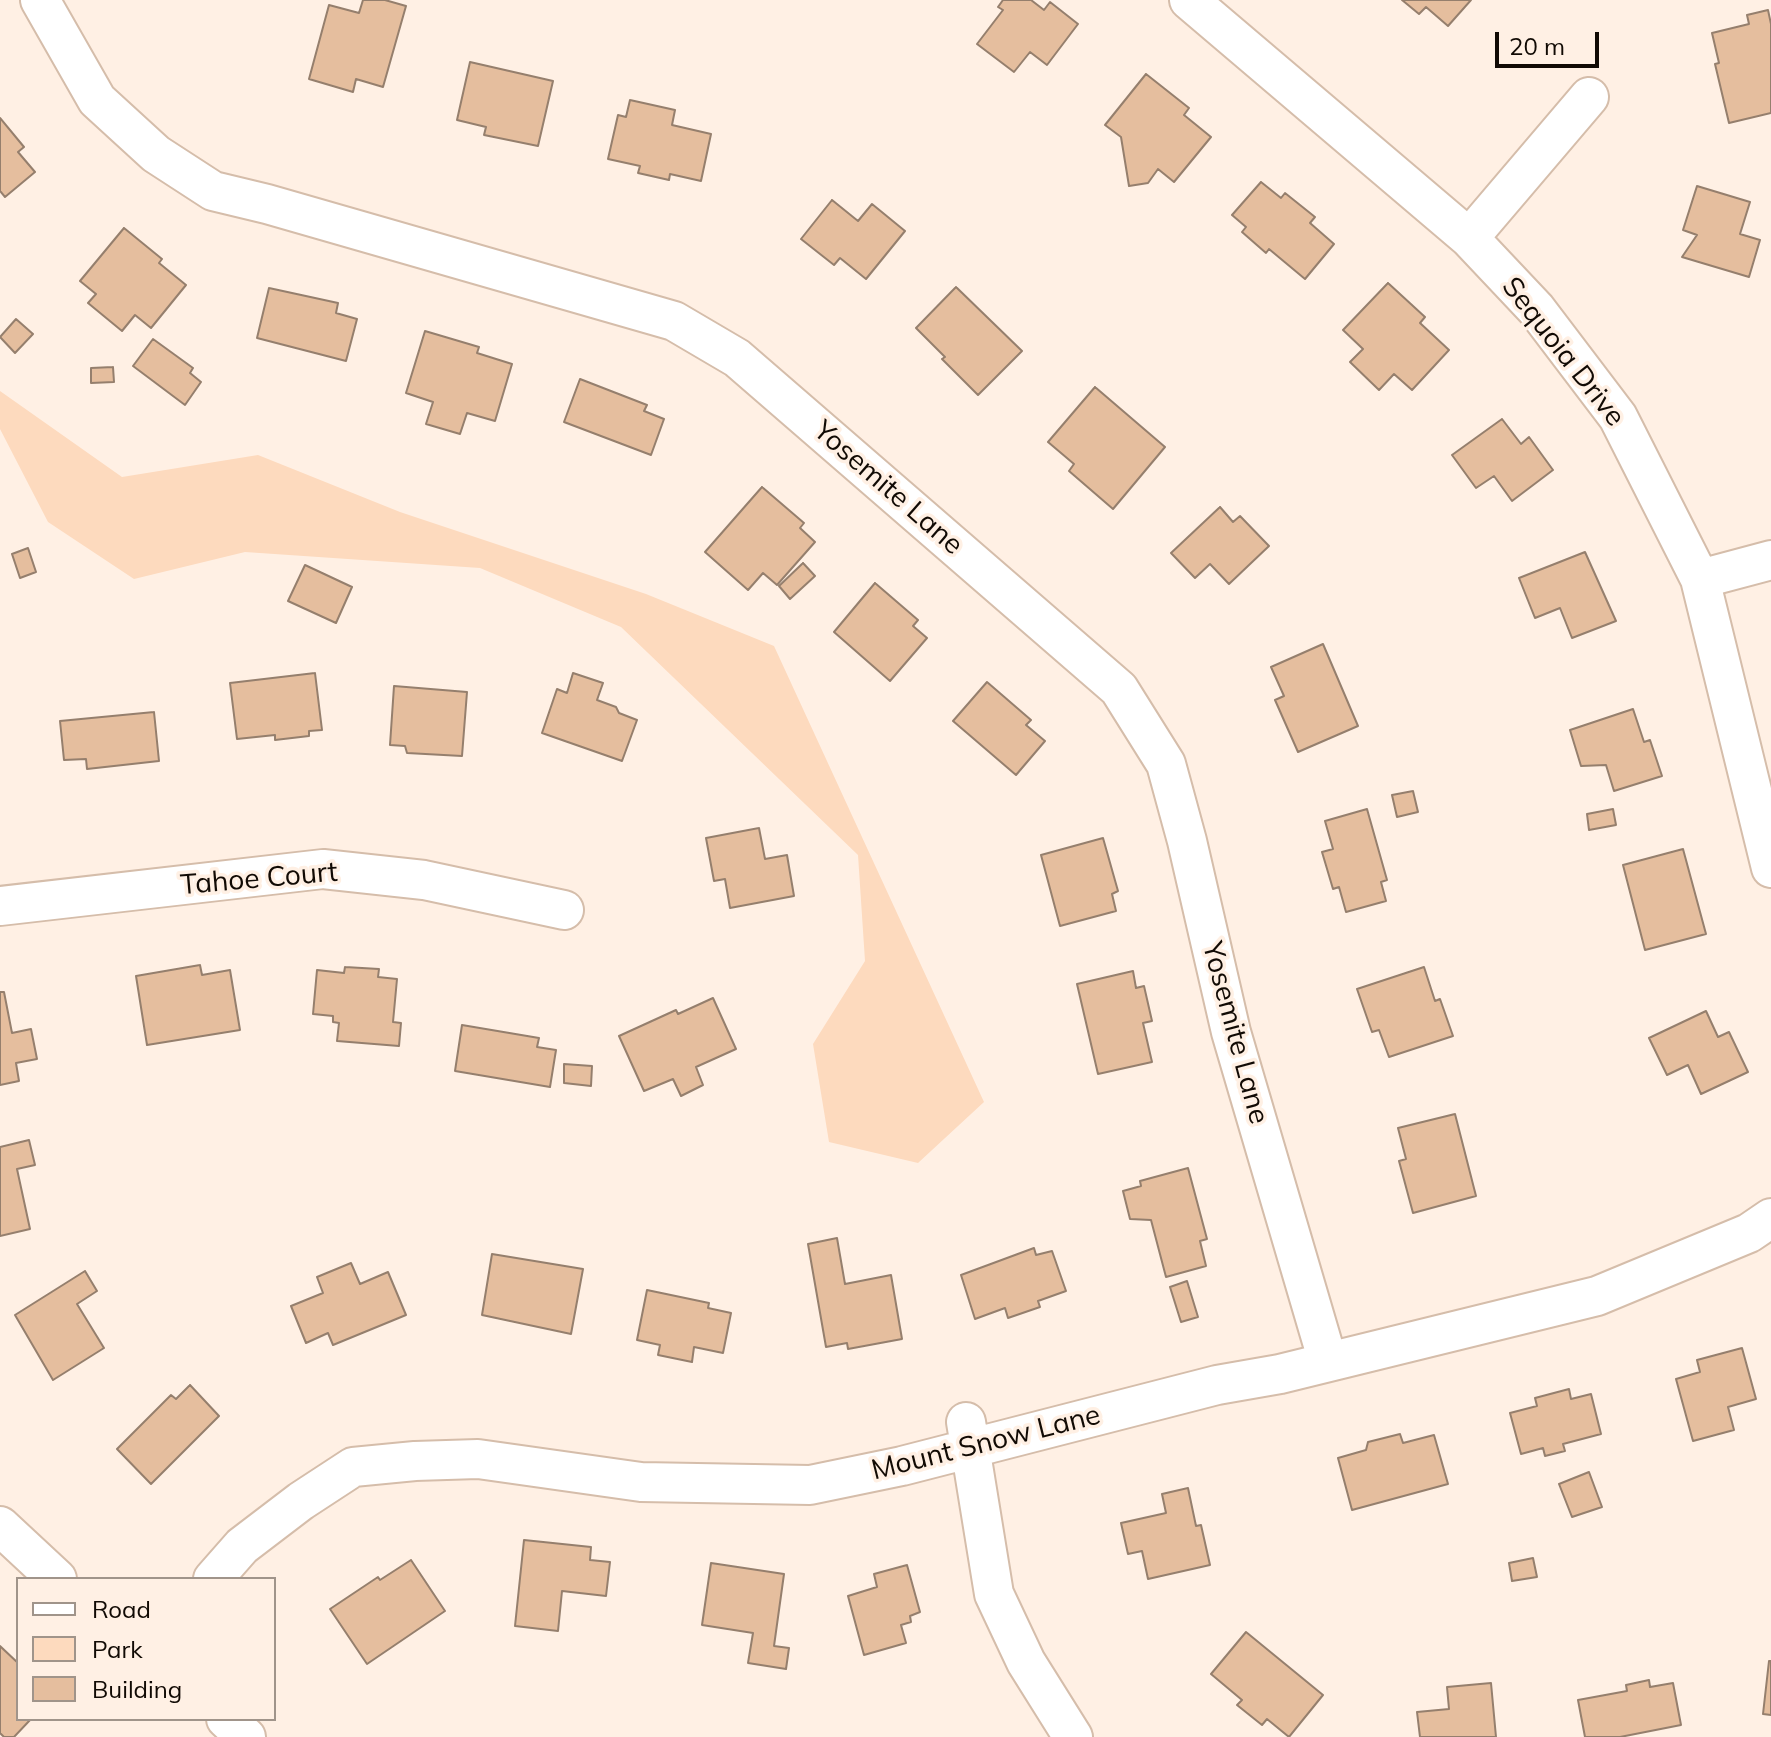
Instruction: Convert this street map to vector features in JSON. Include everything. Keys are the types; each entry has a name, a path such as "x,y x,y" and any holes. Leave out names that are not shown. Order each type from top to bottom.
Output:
{"street":[{"name":"Yosemite Lane","path":"40,0 97,100 156,154 213,191 674,321 737,358 1119,689 1166,764 1231,1032 1328,1362"},
{"name":"Sequoia Drive","path":"1189,0 1469,238 1536,309 1618,417 1700,579 1771,868"},
{"path":"1469,238 1589,97"},
{"path":"1700,579 1771,560"},
{"name":"Tahoe Court","path":"0,906 323,869 424,880 564,910"},
{"name":"Mount Snow Lane","path":"215,1577 242,1546 301,1501 353,1467 478,1459 641,1482 810,1485 968,1435 1280,1374 1597,1296 1749,1233 1771,1218"},
{"path":"968,1435 994,1594 1026,1662 1073,1737"},
{"path":"0,1526 55,1577"},
{"path":"228,1721 246,1737"}],"green space":[{"path":"0,391 122,477 258,455 400,512 646,594 774,646 984,1102 918,1163 829,1142 813,1044 865,961 858,855 621,627 480,568 245,552 134,579 48,522 0,429"}],"building":[{"path":"363,0 385,0 406,6 383,87 356,79 353,92 309,79 329,5 359,13"},
{"path":"1003,0 1031,0 1044,10 1050,2 1078,24 1047,65 1030,52 1014,72 977,44 1003,10 998,7"},
{"path":"1402,0 1471,0 1448,26 1426,7 1419,14"},
{"path":"1768,10 1771,24 1771,113 1729,123 1715,64 1719,63 1712,33 1749,24 1747,15"},
{"path":"470,62 553,81 538,146 484,135 486,127 457,120"},
{"path":"1146,74 1189,108 1184,115 1211,137 1174,182 1158,169 1148,183 1129,186 1121,137 1105,125"},
{"path":"630,100 675,110 672,125 711,134 701,181 670,174 669,180 638,173 640,166 608,159 618,115 626,117"},
{"path":"0,118 24,147 18,152 35,172 5,197 0,191"},
{"path":"1261,182 1281,198 1285,193 1315,217 1310,223 1334,244 1305,279 1269,249 1266,253 1242,232 1246,227 1232,215"},
{"path":"1697,186 1750,202 1740,234 1760,240 1749,277 1682,257 1697,235 1683,230"},
{"path":"832,200 858,221 872,204 905,231 866,279 840,258 834,265 801,239"},
{"path":"124,228 162,259 159,263 186,285 151,328 135,315 122,331 88,303 96,294 80,281"},
{"path":"1388,283 1425,317 1420,323 1449,350 1412,390 1394,374 1379,390 1350,362 1363,349 1343,330"},
{"path":"956,287 1022,351 978,395 916,328"},
{"path":"269,288 338,303 336,313 357,319 346,361 257,338"},
{"path":"16,319 33,334 15,353 0,337"},
{"path":"425,331 479,347 477,353 512,364 495,421 467,413 460,434 426,424 433,402 406,393"},
{"path":"153,339 193,368 190,373 201,382 185,405 133,366"},
{"path":"113,367 114,382 91,383 91,368"},
{"path":"580,379 647,405 644,411 664,419 651,455 564,422"},
{"path":"1095,387 1165,447 1113,509 1069,471 1074,464 1048,442"},
{"path":"1502,419 1521,444 1529,437 1553,470 1512,501 1494,476 1476,488 1452,455"},
{"path":"762,487 804,523 800,528 815,542 777,585 763,573 748,590 705,552"},
{"path":"1220,507 1233,522 1240,516 1269,546 1229,584 1210,564 1195,578 1171,553"},
{"path":"28,548 36,572 20,578 12,554"},
{"path":"1585,552 1616,621 1572,638 1560,608 1535,618 1519,578"},
{"path":"803,563 815,576 790,599 779,586"},
{"path":"305,565 352,587 336,623 288,601"},
{"path":"875,583 918,620 913,626 927,638 890,681 834,632"},
{"path":"1323,644 1358,726 1298,752 1275,700 1284,696 1271,667"},
{"path":"315,673 322,730 309,731 309,736 275,740 275,735 237,739 230,683"},
{"path":"573,673 603,683 597,700 637,720 622,761 542,733 557,689 567,693"},
{"path":"987,682 1031,720 1026,725 1045,741 1016,775 953,721"},
{"path":"394,686 467,692 462,756 407,753 405,746 390,745"},
{"path":"1633,709 1644,742 1650,740 1662,776 1614,791 1606,765 1581,766 1570,730"},
{"path":"154,712 159,761 87,769 86,759 64,760 60,721"},
{"path":"1413,791 1418,812 1397,817 1392,795"},
{"path":"1367,809 1387,880 1381,882 1386,901 1346,912 1339,887 1333,889 1322,852 1333,849 1325,821"},
{"path":"1613,809 1616,825 1589,830 1587,814"},
{"path":"759,828 765,859 787,855 794,896 730,908 725,879 714,881 706,838"},
{"path":"1103,838 1118,891 1112,894 1116,911 1060,926 1041,855"},
{"path":"1683,849 1706,934 1645,950 1623,865"},
{"path":"200,965 202,975 230,970 240,1030 147,1045 136,976"},
{"path":"345,967 379,969 378,977 397,979 393,1022 401,1023 399,1046 337,1041 339,1023 333,1022 333,1016 313,1014 317,970 344,973"},
{"path":"1424,967 1435,1001 1440,999 1453,1036 1389,1057 1379,1030 1372,1032 1357,989"},
{"path":"1133,971 1136,988 1144,986 1152,1021 1143,1023 1152,1062 1098,1074 1077,984"},
{"path":"0,992 4,992 12,1033 31,1029 37,1059 16,1063 19,1081 0,1085"},
{"path":"713,998 736,1049 696,1067 703,1085 681,1096 673,1079 644,1091 619,1036 676,1010 678,1014"},
{"path":"1706,1011 1718,1037 1729,1032 1748,1072 1701,1094 1688,1065 1667,1075 1649,1038"},
{"path":"462,1025 539,1038 537,1047 556,1050 550,1087 455,1071"},
{"path":"564,1064 592,1066 591,1086 564,1083"},
{"path":"1455,1114 1476,1196 1413,1213 1399,1161 1406,1159 1398,1128"},
{"path":"29,1140 35,1165 17,1169 30,1229 0,1236 0,1147"},
{"path":"1188,1168 1207,1239 1200,1241 1206,1266 1166,1277 1151,1220 1130,1219 1123,1191 1141,1186 1140,1181"},
{"path":"837,1238 845,1284 891,1275 902,1339 848,1349 847,1343 826,1347 808,1244"},
{"path":"1034,1248 1036,1255 1052,1251 1066,1291 1038,1301 1040,1307 1008,1318 1005,1308 975,1319 961,1275"},
{"path":"492,1254 583,1269 571,1334 482,1315"},
{"path":"351,1263 360,1284 388,1272 406,1315 333,1345 328,1333 306,1343 291,1306 323,1293 317,1277"},
{"path":"85,1271 97,1291 77,1304 104,1348 53,1380 15,1315"},
{"path":"1187,1281 1198,1317 1181,1322 1170,1287"},
{"path":"647,1290 709,1303 708,1308 731,1313 723,1353 694,1347 692,1362 658,1355 660,1345 637,1340"},
{"path":"1742,1348 1756,1399 1728,1407 1734,1430 1693,1441 1676,1379 1700,1372 1697,1360"},
{"path":"190,1385 219,1416 151,1484 117,1449 171,1395 176,1399"},
{"path":"1569,1389 1571,1399 1591,1394 1601,1434 1563,1444 1565,1451 1545,1456 1543,1448 1521,1454 1510,1413 1537,1406 1535,1398"},
{"path":"1400,1434 1403,1443 1434,1435 1448,1484 1352,1510 1338,1458 1366,1450 1368,1442"},
{"path":"1589,1472 1602,1507 1572,1517 1559,1484"},
{"path":"1188,1488 1196,1526 1201,1525 1210,1565 1148,1579 1142,1551 1128,1554 1121,1523 1166,1513 1162,1494"},
{"path":"524,1540 591,1547 590,1560 610,1562 606,1596 562,1591 558,1631 515,1626"},
{"path":"1533,1558 1537,1577 1512,1581 1509,1563"},
{"path":"411,1560 445,1611 367,1664 330,1609 378,1577 380,1580"},
{"path":"711,1563 784,1574 774,1646 789,1648 786,1669 748,1663 753,1633 702,1625"},
{"path":"907,1565 920,1612 910,1616 911,1622 901,1625 906,1643 864,1655 848,1596 877,1587 874,1574"},
{"path":"1246,1632 1323,1695 1289,1737 1267,1719 1262,1725 1237,1705 1242,1700 1211,1674"},
{"path":"0,1646 16,1661 16,1721 29,1721 14,1737 4,1737 0,1733"},
{"path":"1771,1661 1771,1715 1763,1714"},
{"path":"1649,1680 1650,1687 1673,1683 1681,1725 1620,1737 1585,1737 1578,1700 1627,1691 1626,1685"},
{"path":"1491,1683 1496,1737 1420,1737 1417,1712 1449,1709 1447,1687"}]}
